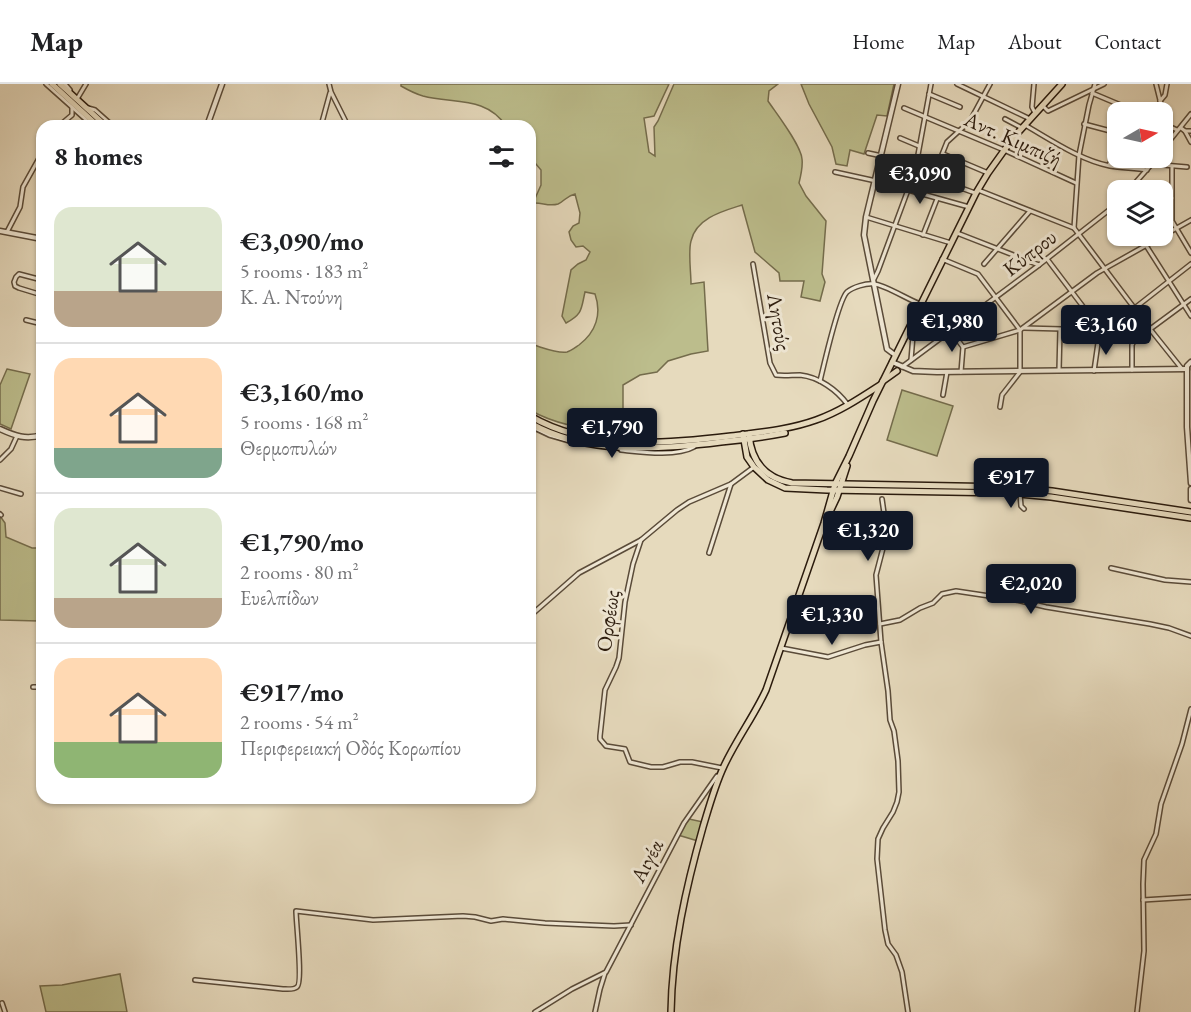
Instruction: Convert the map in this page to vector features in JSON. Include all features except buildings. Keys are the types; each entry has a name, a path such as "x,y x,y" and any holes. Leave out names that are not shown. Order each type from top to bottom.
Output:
{"main road":[{"path":"52,84 91,120"},
{"path":"60,84 100,120"},
{"path":"671,1012 674,959 684,901 722,768 766,690 849,456 890,364 977,191 1023,126 1062,84"},
{"path":"752,454 754,444 759,439 804,427 848,405 899,369"},
{"path":"536,419 549,427 567,432 621,441 675,442 764,437"},
{"path":"536,428 600,446 668,448 734,441 789,429 817,420"},
{"path":"746,437 745,450 754,467 768,480 785,488 1010,487 1061,492 1191,512"},
{"path":"746,437 752,454 762,468 771,475 792,483 837,488 1020,494 1191,520"},
{"path":"734,441 745,450"}],"street":[{"path":"46,84 86,120"},
{"path":"65,84 77,99 86,84"},
{"path":"209,120 222,84"},
{"path":"329,84 345,120"},
{"path":"895,355 887,349 864,235 866,217 897,84"},
{"path":"874,281 915,171 931,84"},
{"path":"957,84 1030,119"},
{"path":"933,177 946,142 970,121 990,84"},
{"path":"1034,84 1032,107 1035,113"},
{"path":"1074,228 1079,155 1084,124 1095,84"},
{"path":"1042,105 1048,111 1104,84"},
{"path":"1156,84 1160,101"},
{"path":"1160,101 1165,95 1167,84"},
{"path":"1092,91 1116,102"},
{"path":"323,120 331,92"},
{"path":"929,94 960,107"},
{"path":"85,106 106,120"},
{"path":"66,120 72,115 72,107"},
{"name":"Αντ. Κιμπιζή","path":"904,108 1076,183"},
{"path":"1173,136 1191,114"},
{"path":"1005,119 1079,155 1107,164"},
{"path":"1084,124 1107,130"},
{"path":"1173,127 1191,131"},
{"path":"1185,131 1191,142"},
{"path":"900,138 920,146"},
{"path":"868,153 1074,228 1150,329 1187,369"},
{"path":"942,154 988,173"},
{"path":"7,232 20,207 23,187 36,164"},
{"path":"1173,166 1187,167"},
{"path":"1132,168 1148,170"},
{"path":"1138,180 1148,170"},
{"path":"835,172 969,207"},
{"path":"923,235 937,199"},
{"path":"984,264 1030,211"},
{"name":"Κύπρου","path":"899,369 1107,212"},
{"path":"866,217 951,243"},
{"path":"1173,231 1191,220"},
{"path":"1173,222 1191,254"},
{"path":"0,231 36,238"},
{"path":"956,232 1039,265"},
{"path":"963,347 1024,328 1104,268 1145,246"},
{"path":"1148,246 1191,315"},
{"path":"942,259 978,274 1020,330 1020,372 1002,395 1000,407"},
{"path":"1047,259 1102,332"},
{"name":"Λητούς","path":"753,264 771,363 776,375 801,375 820,381 836,392 848,405"},
{"path":"1094,371 1098,338 1102,332 1191,264"},
{"path":"36,278 19,274 14,282 15,286 36,293"},
{"path":"820,381 829,342 847,292 874,281 920,304"},
{"path":"1132,370 1134,341 1191,299"},
{"path":"911,360 915,315"},
{"path":"26,320 36,322"},
{"path":"1024,328 1102,332"},
{"path":"1059,371 1060,330"},
{"path":"951,331 963,347 961,372"},
{"path":"1191,362 1187,369 1187,426 1191,483"},
{"path":"890,364 899,369 913,371 947,372 1187,369"},
{"path":"944,394 947,372"},
{"path":"0,429 17,436 36,437"},
{"path":"0,460 10,449 17,436"},
{"path":"536,611 579,573 641,540 689,502 731,484 754,467"},
{"path":"709,553 731,484"},
{"path":"0,488 21,494"},
{"path":"1191,489 1191,500"},
{"path":"1020,494 1024,509"},
{"path":"882,499 883,548 876,575 890,720 894,730 898,761 899,792 893,812 878,839 877,859 885,930 888,944 896,955 902,972 908,1012"},
{"name":"Ορφέως","path":"641,540 633,564 619,658 605,690 600,739 606,746 625,749 630,762 651,767 692,762 722,768"},
{"path":"1111,568 1165,580 1191,582"},
{"path":"880,624 900,620 933,603 942,594 956,591 1150,624 1191,636"},
{"path":"781,648 828,657 881,642"},
{"path":"1137,1012 1144,951 1144,860 1156,834 1161,804 1182,744 1191,709"},
{"name":"Αιγέα","path":"595,1012 606,972 684,824 708,792 722,768"},
{"path":"1143,900 1191,897"},
{"path":"195,980 283,989 298,987 300,982 296,911 373,920 475,916 491,921 503,919 590,926 631,925"},
{"path":"535,1012 572,988 606,972"},
{"path":"597,977 602,982"},
{"path":"2,1003 4,1012"}],"green space":[{"path":"401,84 669,84 654,116 644,118 649,152 655,156 654,127 674,84 778,84 769,91 768,101 801,153 799,183 806,196 826,221 822,274 825,282 820,301 801,297 804,281 780,281 779,273 755,252 742,205 719,213 698,227 690,246 691,284 704,282 708,351 668,361 657,372 640,375 623,385 623,411 613,417 609,432 568,425 539,415 536,413 536,346 558,352 569,351 585,340 596,322 598,309 595,294 585,292 576,317 566,323 562,316 571,270 586,260 590,252 583,246 576,247 571,240 569,232 579,223 580,213 575,194 554,205 536,203 536,196 541,185 541,170 536,164 536,120 501,120 479,105 423,96"},
{"path":"801,84 894,84 887,116 877,115 864,154 850,150 847,166 836,164 832,147"},
{"path":"7,369 30,374 11,429 0,424 0,385"},
{"path":"902,390 953,406 937,456 887,440"},
{"path":"0,516 5,523 6,537 36,548 36,621 0,620"},
{"path":"689,819 703,822 698,841 678,835"},
{"path":"120,974 127,1012 46,1012 40,986 62,985"}]}
